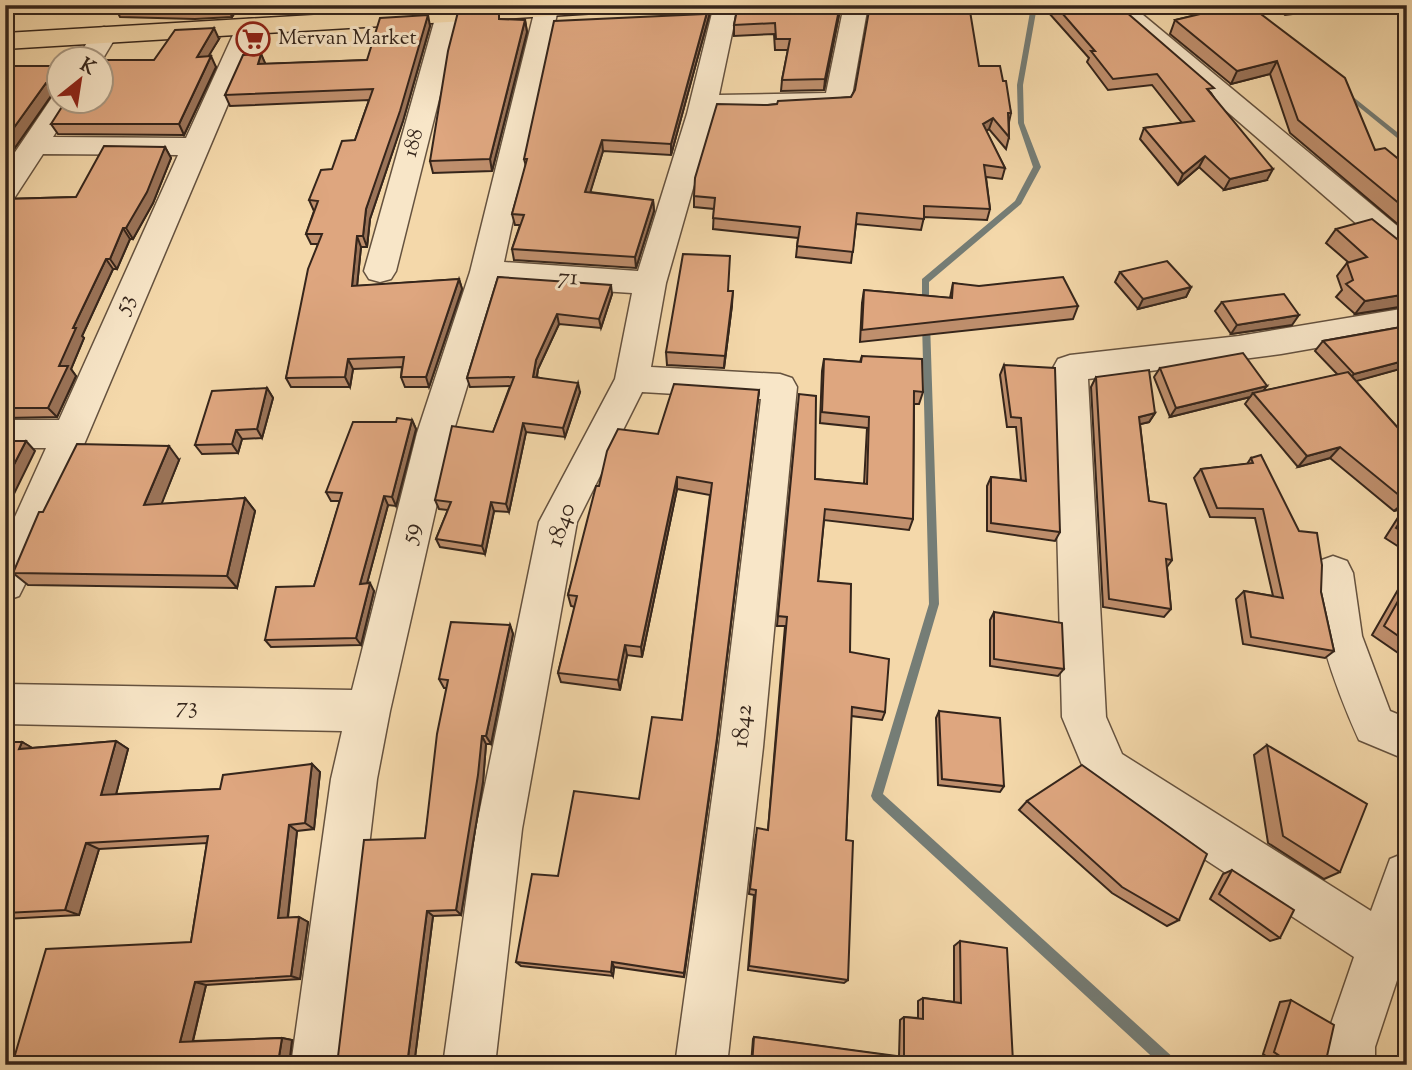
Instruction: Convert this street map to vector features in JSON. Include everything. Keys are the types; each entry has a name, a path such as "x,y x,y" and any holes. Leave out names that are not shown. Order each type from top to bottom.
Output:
{"main road":[{"path":"5,41 613,5"}],"street":[{"name":"1840","path":"469,1065 499,829 558,522 632,379 650,283 704,103 726,5"},
{"path":"704,103 838,101 856,5"},
{"path":"1116,5 1407,251"},
{"name":"59","path":"317,1065 354,779 368,711 435,433 485,272 536,8"},
{"name":"188","path":"380,271 448,15"},
{"name":"53","path":"5,584 249,26"},
{"path":"97,46 104,35"},
{"path":"5,190 53,116"},
{"path":"34,145 195,148"},
{"name":"71","path":"485,272 650,283"},
{"path":"1384,947 1106,769 1084,717 1070,368 1233,350 1407,320"},
{"name":"1842","path":"632,379 780,387 741,747 701,1065"},
{"path":"5,434 71,434"},
{"path":"1333,573 1341,636 1374,725 1407,739"},
{"name":"73","path":"5,704 368,711"},
{"path":"1349,1065 1349,1047 1407,876"}],"building":[{"path":"115,5 224,5 189,7"},
{"path":"702,5 709,5 671,144 602,140 585,192 653,200 635,257 512,249 524,215 512,214 527,159 524,159 554,21 704,14"},
{"path":"738,5 840,5 825,79 782,80 790,39 776,39 775,23 734,25"},
{"path":"870,5 969,5 979,66 1000,66 1003,81 1006,81 1011,113 1008,113 1009,137 993,118 983,124 1005,168 984,165 990,209 924,206 924,219 857,213 853,252 797,246 800,227 713,218 715,198 694,196 695,178 717,104 768,105 777,104 778,101 851,97 855,90"},
{"path":"1055,5 1118,5 1214,88 1207,89 1273,169 1230,179 1205,156 1183,174 1144,128 1194,121 1157,74 1113,79 1091,51 1095,51"},
{"path":"1238,5 1249,5 1345,78 1375,150 1385,148 1407,166 1407,210 1298,120 1277,61 1237,71 1175,20"},
{"path":"499,10 499,19 525,20 490,159 430,161 448,51 458,12"},
{"path":"428,15 400,111 366,209 363,236 357,236 352,286 459,279 426,377 401,377 404,357 348,359 345,377 286,378 308,269 322,234 306,234 318,201 309,200 321,170 332,169 342,141 355,140 373,89 225,95 243,55 261,54 258,64 367,60 380,18"},
{"path":"214,28 197,57 211,56 179,124 51,124 56,116 116,116 116,60 154,60 175,30"},
{"path":"5,66 46,66 46,83 5,140"},
{"path":"104,146 165,147 147,192 126,228 123,228 110,259 106,259 73,328 76,328 59,366 68,366 48,408 5,408 5,199 76,197"},
{"path":"1372,219 1407,247 1407,294 1365,301 1346,284 1353,280 1347,263 1367,257 1336,229"},
{"path":"683,254 730,256 728,291 733,291 725,356 666,352"},
{"path":"1167,261 1191,287 1143,299 1120,272"},
{"path":"498,277 611,285 599,319 557,314 536,360 533,377 578,383 563,428 523,423 506,504 491,502 482,546 436,539 451,502 435,500 452,426 493,432 514,377 467,378"},
{"path":"1063,277 1078,306 862,330 864,290 952,298 953,283 979,286"},
{"path":"1284,294 1299,315 1237,325 1222,302"},
{"path":"1407,326 1407,360 1354,374 1323,341"},
{"path":"1243,353 1267,386 1176,408 1160,368"},
{"path":"862,356 922,359 923,392 914,391 913,519 825,509 818,581 851,584 850,652 889,659 885,712 852,707 846,840 853,841 848,980 749,966 756,890 750,889 757,828 768,830 787,617 778,616 799,394 816,396 815,479 867,484 869,417 822,412 824,359 861,362"},
{"path":"1004,365 1055,368 1060,532 991,523 991,477 1026,481 1021,418 1011,417"},
{"path":"1149,370 1155,413 1139,417 1149,501 1166,504 1172,560 1166,559 1171,609 1109,599 1096,377"},
{"path":"1348,372 1407,438 1406,501 1340,447 1307,456 1253,393"},
{"path":"674,384 759,390 717,738 684,973 612,962 611,972 516,962 532,874 558,876 574,791 639,799 652,717 682,720 712,483 677,477 641,647 625,645 618,680 558,673 577,596 568,595 607,451 618,429 658,434"},
{"path":"267,388 257,429 236,430 232,444 195,445 212,391"},
{"path":"397,418 412,420 392,497 384,496 360,584 370,583 356,638 265,640 276,587 314,586 342,493 326,492 353,422 396,422"},
{"path":"5,441 26,441 5,482"},
{"path":"77,444 169,446 144,505 245,498 227,576 13,573 39,512 43,512"},
{"path":"1261,455 1299,531 1317,533 1322,565 1321,592 1334,651 1251,637 1244,591 1283,598 1263,509 1217,508 1201,469 1253,463 1251,458"},
{"path":"1407,511 1407,534 1396,528"},
{"path":"1407,585 1407,642 1384,626"},
{"path":"994,612 1062,623 1064,669 994,659"},
{"path":"451,622 510,625 486,736 482,736 456,910 427,911 407,1065 337,1065 364,840 425,838 437,734 448,680 439,679"},
{"path":"939,711 1000,718 1004,786 942,779"},
{"path":"116,741 101,795 220,789 223,775 312,764 305,823 289,825 278,918 299,917 291,976 195,982 180,1042 282,1038 278,1063 280,1065 12,1065 46,949 191,942 208,836 86,843 65,910 5,913 5,742 22,742 19,749"},
{"path":"1267,745 1367,804 1340,872 1283,836"},
{"path":"1082,765 1207,854 1179,920 1122,887 1027,801"},
{"path":"1232,870 1294,910 1280,938 1219,894"},
{"path":"960,941 1007,948 1013,1062 1037,1065 752,1065 754,1037 904,1057 904,1017 923,1019 923,998 961,1003"},
{"path":"1291,1000 1334,1025 1325,1065 1293,1065 1274,1052"}],"waterway":[{"path":"925,307 925,281 1018,202 1037,167 1021,123 1020,85 1033,12 1029,5"},
{"path":"1345,93 1407,144"},
{"path":"926,322 934,604 877,796 1171,1065"}],"place":[{"name":"Mervan Market","path":"253,39"}]}
